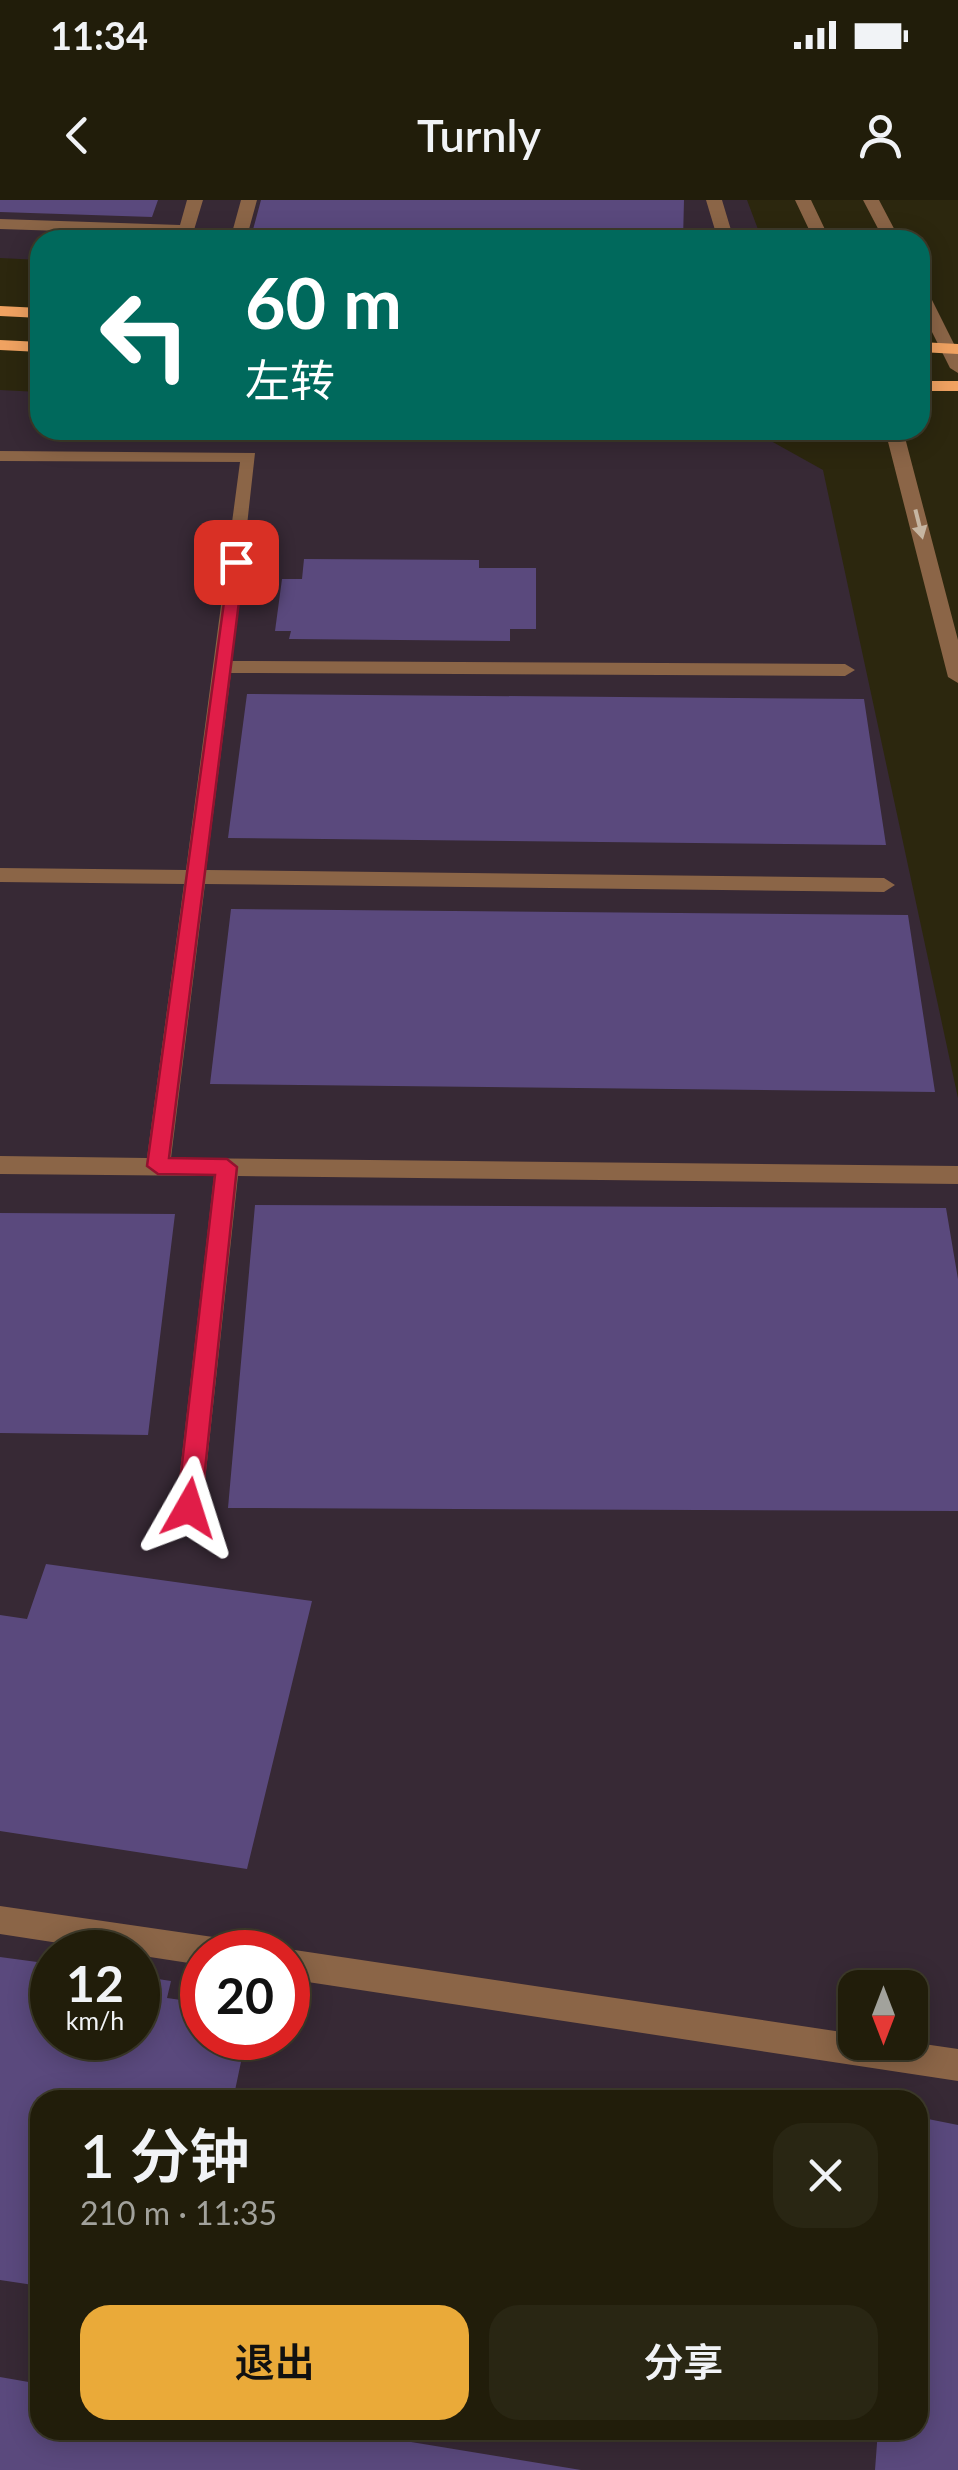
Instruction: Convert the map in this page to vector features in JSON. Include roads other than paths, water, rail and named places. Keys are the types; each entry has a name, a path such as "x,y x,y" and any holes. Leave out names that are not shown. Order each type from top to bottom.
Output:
{"main road":[{"path":"0,311 30,312"},
{"path":"0,345 30,346"},
{"path":"930,386 958,386"}],"street":[{"path":"0,224 186,230 195,200"},
{"path":"240,230 248,200"},
{"path":"714,200 723,230"},
{"path":"803,200 817,230"},
{"path":"871,200 887,230"},
{"path":"930,309 954,349 958,368"},
{"path":"897,440 958,677"},
{"path":"0,456 107,450 250,457 158,1166"},
{"path":"222,667 844,670"},
{"path":"0,875 884,884"},
{"path":"0,1164 958,1175"},
{"path":"189,1508 227,1167"},
{"path":"0,1920 180,1947"},
{"path":"310,1967 958,2065"}]}
